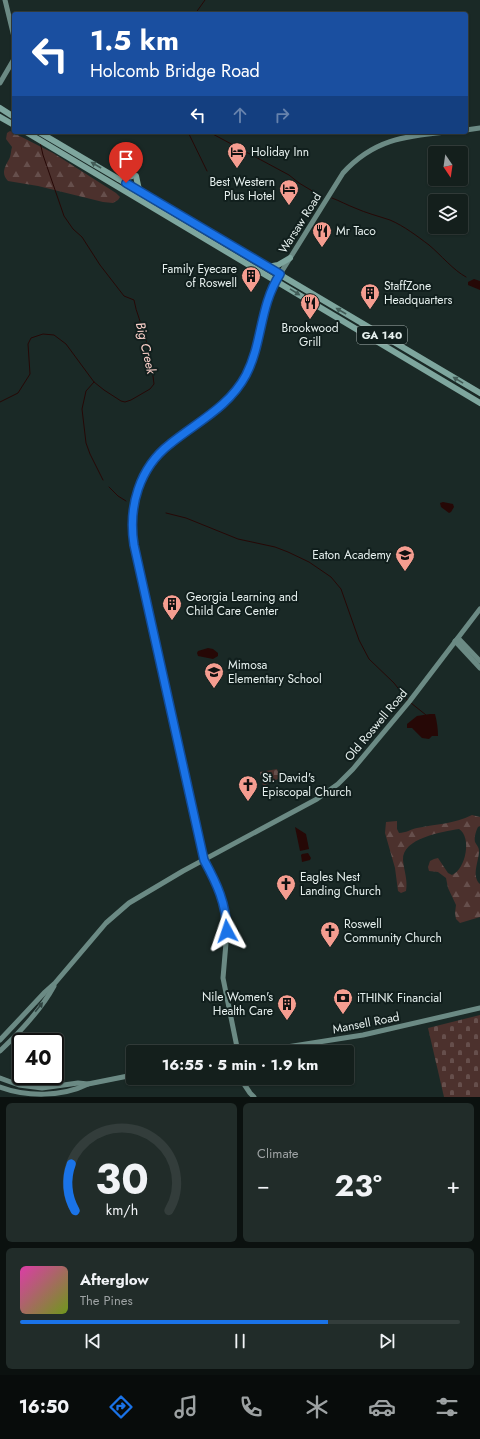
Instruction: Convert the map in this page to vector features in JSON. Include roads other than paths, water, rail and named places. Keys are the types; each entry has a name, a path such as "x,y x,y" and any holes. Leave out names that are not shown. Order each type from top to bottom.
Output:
{"main road":[{"path":"0,108 12,116"},
{"path":"0,117 12,124"},
{"name":"GA 140","path":"29,134 480,403"},
{"name":"GA 140","path":"42,134 480,393"},
{"path":"119,179 134,176 139,190"},
{"path":"267,267 276,266 290,258"}],"street":[{"path":"5,0 12,29"},
{"path":"0,83 12,62"},
{"path":"468,130 480,128"},
{"name":"Warsaw Road","path":"237,1045 223,978 227,931 225,912 216,880 204,860 134,545 132,527 133,509 137,492 142,480 160,452 221,407 239,386 252,361 265,304 275,281 337,182 350,166 371,149 385,143 412,136 429,134"},
{"name":"Old Roswell Road","path":"0,1040 55,983 97,933 116,914 145,893 317,798 338,784 353,769 386,730 480,609"},
{"path":"457,640 480,661"},
{"path":"457,640 480,668"},
{"name":"Old Roswell Road","path":"0,1051 27,1022 49,994 55,983"},
{"name":"Mansell Road","path":"299,1045 367,1034 480,1008"},
{"path":"0,1078 19,1085 36,1088 52,1088 78,1083 88,1084 126,1076"},
{"path":"0,1087 16,1092 35,1095 59,1093 79,1089 88,1084"},
{"path":"245,1085 254,1097"}],"waterway":[{"name":"Big Creek","path":"196,12 205,0"},
{"path":"189,134 207,171"},
{"path":"213,134 289,175 319,195"},
{"name":"Big Creek","path":"0,402 18,393 30,374 28,344 31,338 43,334 54,335 66,344 94,382 121,401 125,402 131,400 150,389 154,384 148,348 134,300 124,296 100,265 82,237 73,229 64,216 40,142"},
{"path":"332,198 400,225 429,245 466,277"},
{"path":"94,382 86,391 82,409 86,443 103,480"},
{"path":"109,487 118,496 126,501"},
{"path":"166,513 186,518 238,539 275,547 288,552 309,562 331,577 341,589 359,640 369,659 394,683 408,701"},
{"path":"411,703 426,715"}],"place":[{"name":"Holiday Inn","path":"237,169"},
{"name":"Best Western Plus Hotel","path":"289,206"},
{"name":"Mr Taco","path":"322,248"},
{"name":"Family Eyecare of Roswell","path":"251,293"},
{"name":"StaffZone Headquarters","path":"370,310"},
{"name":"Brookwood Grill","path":"310,320"},
{"name":"Eaton Academy","path":"405,572"},
{"name":"Georgia Learning and Child Care Center","path":"172,621"},
{"name":"Mimosa Elementary School","path":"214,689"},
{"name":"St. David's Episcopal Church","path":"248,802"},
{"name":"Eagles Nest Landing Church","path":"286,901"},
{"name":"Roswell Community Church","path":"330,948"},
{"name":"iTHINK Financial","path":"343,1015"},
{"name":"Nile Women's Health Care","path":"287,1021"}]}
